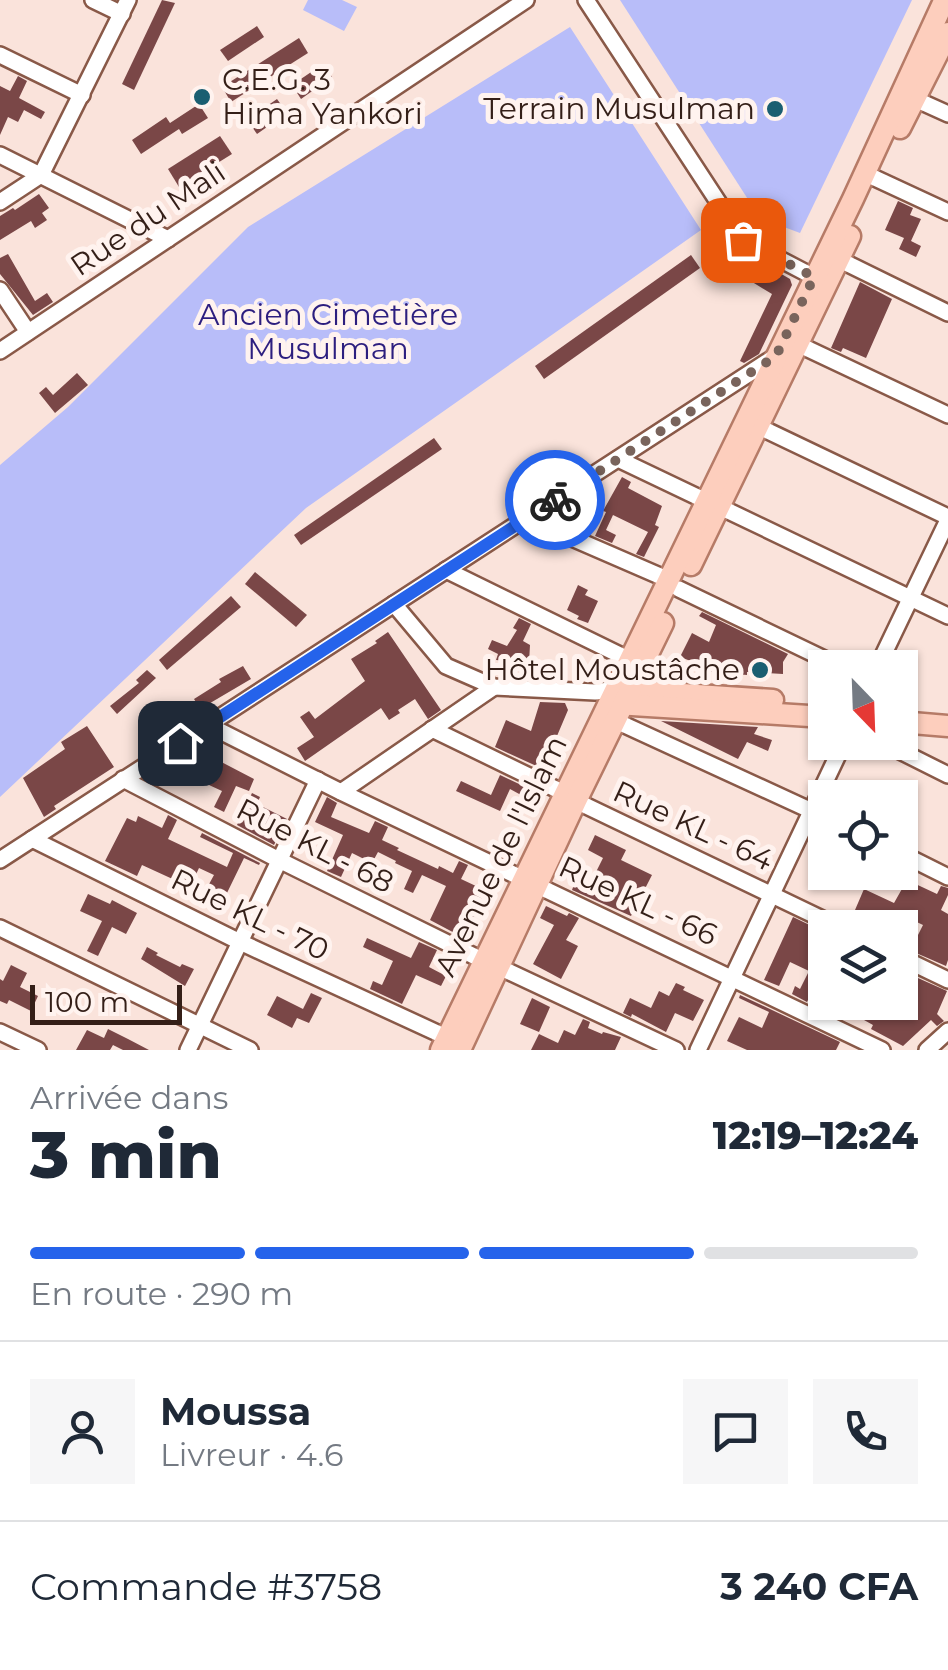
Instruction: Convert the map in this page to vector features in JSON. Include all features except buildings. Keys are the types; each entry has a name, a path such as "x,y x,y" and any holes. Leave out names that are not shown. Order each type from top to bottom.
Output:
{"main road":[{"path":"615,700 752,423 814,277 908,96 945,3"},
{"path":"908,96 948,33"},
{"path":"786,346 838,260 870,175"},
{"path":"615,700 808,704"},
{"path":"615,700 808,716"},
{"name":"Avenue de l'Islam","path":"455,1047 615,700"},
{"path":"918,710 948,712"},
{"path":"918,724 948,726"}],"street":[{"path":"0,202 41,175 125,7 93,0"},
{"name":"Rue du Mali","path":"0,351 526,0"},
{"path":"586,0 743,240 814,277"},
{"path":"0,55 82,95"},
{"path":"908,96 948,114"},
{"path":"0,155 168,239"},
{"path":"870,175 948,212"},
{"path":"838,260 948,312"},
{"path":"0,290 28,332"},
{"path":"0,860 786,346 948,415"},
{"path":"752,423 948,519 886,650"},
{"path":"618,459 948,616"},
{"path":"526,518 674,584 808,651"},
{"path":"446,570 637,662"},
{"path":"394,604 446,666 494,687 615,700 808,808"},
{"path":"342,792 494,687"},
{"name":"Rue KL - 66","path":"208,725 882,1050"},
{"name":"Rue KL - 64","path":"432,729 808,912"},
{"path":"918,759 948,774"},
{"name":"Rue KL - 68","path":"124,780 491,964 676,1050"},
{"path":"188,1050 318,780"},
{"path":"698,1050 773,894 808,833"},
{"name":"Rue KL - 70","path":"32,839 455,1047"},
{"path":"918,862 948,876"},
{"path":"0,928 250,1050"},
{"path":"918,966 948,980"},
{"path":"927,1050 948,1031"},
{"path":"0,1032 38,1050"}],"green space":[{"path":"308,0 342,0 357,7 344,31 303,10"},
{"name":"Terrain Musulman","path":"620,0 912,0 800,233 760,218"},
{"name":"Ancien Cimetière Musulman","path":"570,27 701,230 306,508 0,797 0,465 68,407 248,227"}],"way so far":[{"path":"555,500 776,356 814,277 743,240"}],"place":[{"name":"C.E.G. 3 Hima Yankori","path":"202,97"},
{"name":"Terrain Musulman","path":"775,109"},
{"name":"Hôtel Moustâche","path":"760,670"}],"route":[{"path":"180,743 555,500"}]}
